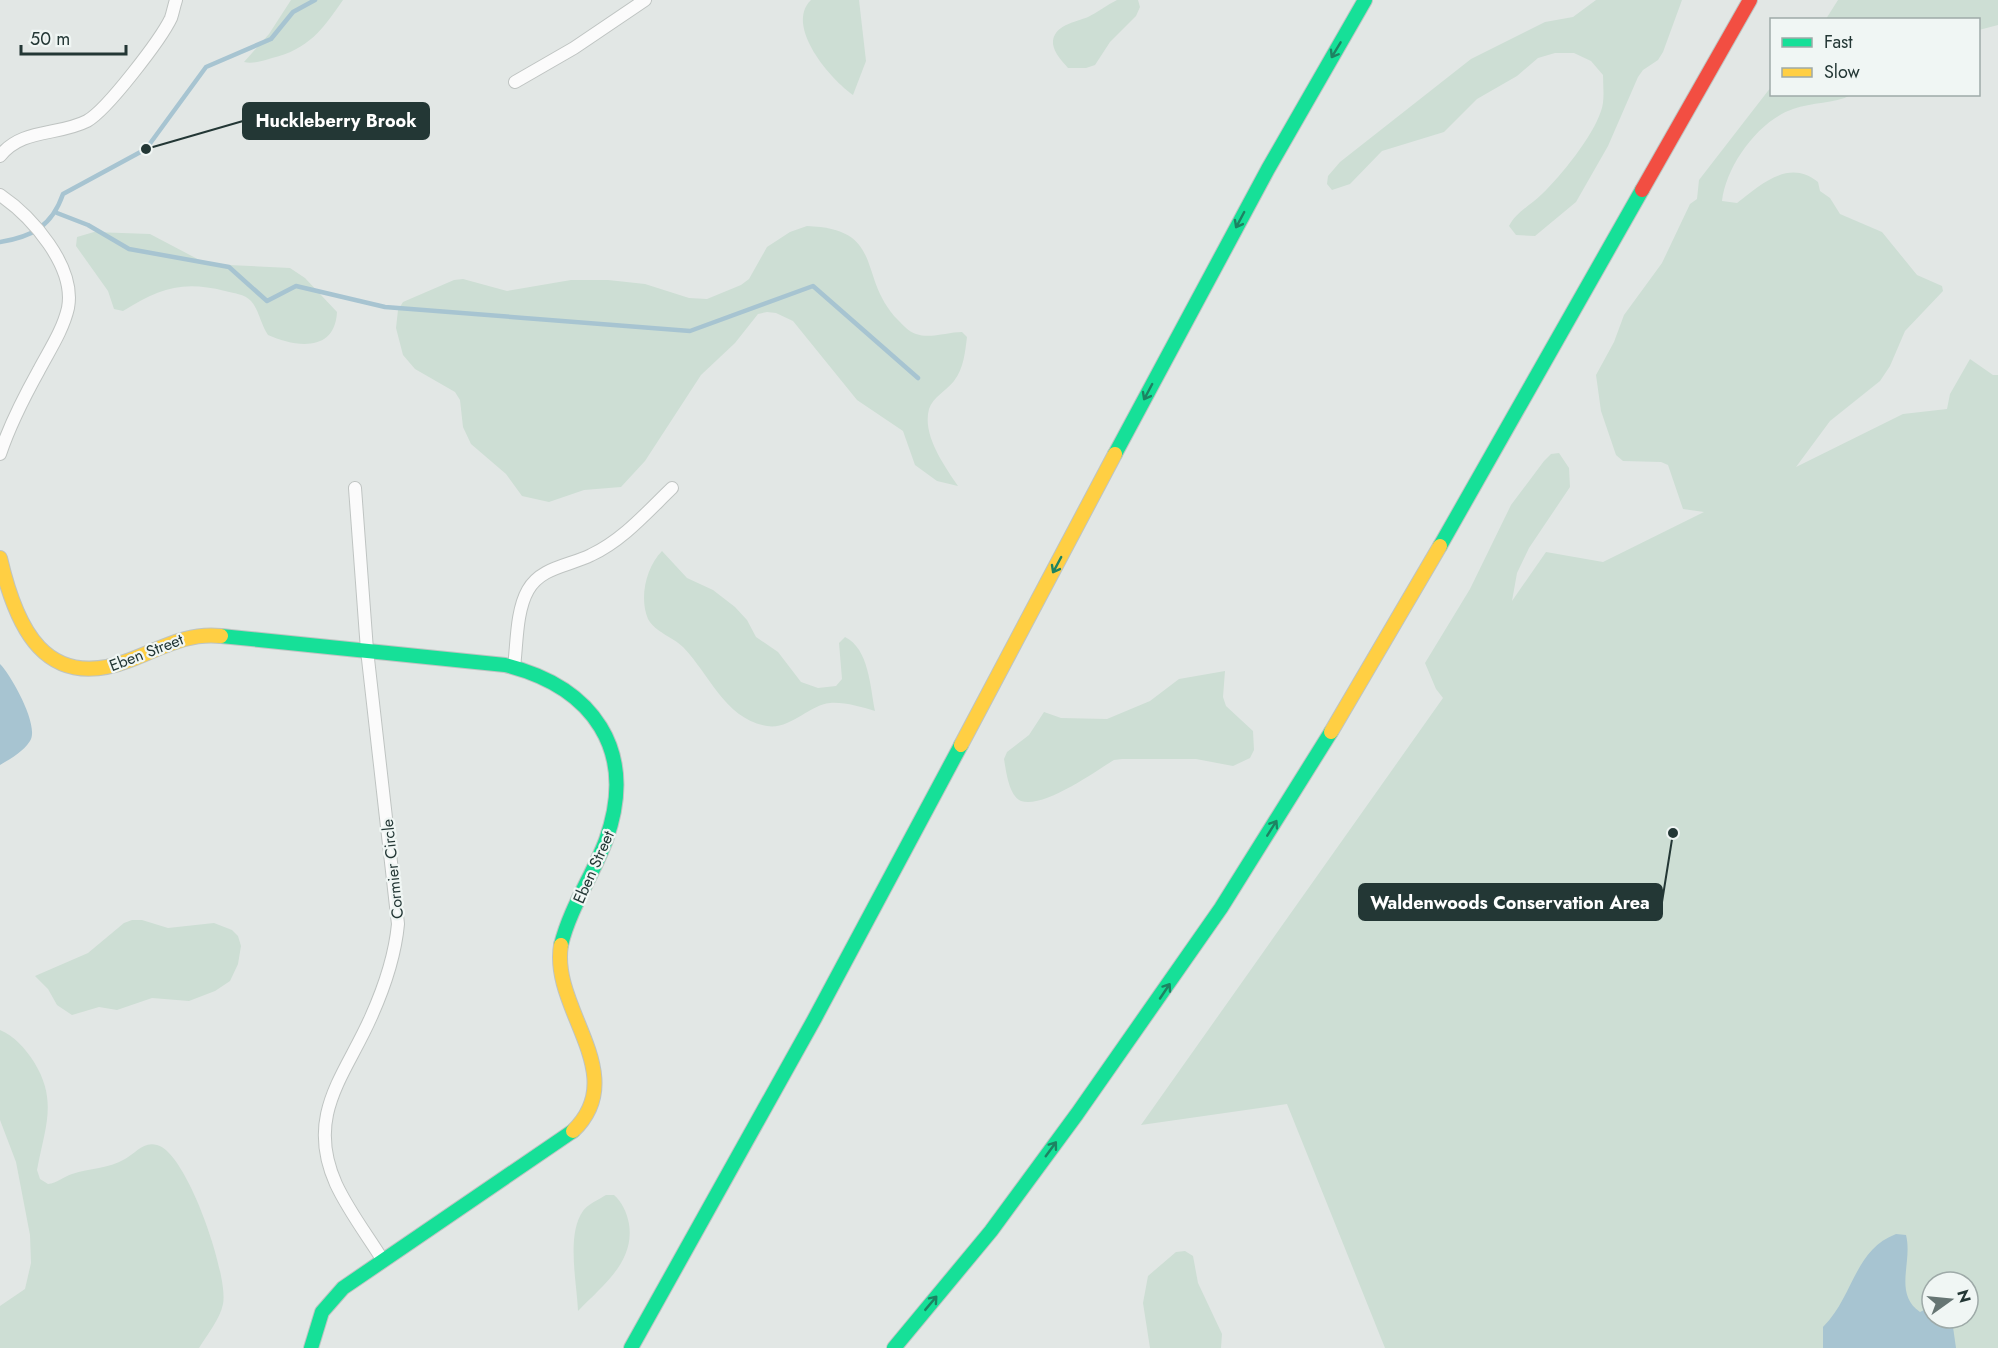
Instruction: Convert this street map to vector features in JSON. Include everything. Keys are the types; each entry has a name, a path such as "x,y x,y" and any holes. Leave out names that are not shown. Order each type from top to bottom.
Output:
{"main road":[{"path":"631,1348 739,1157 862,931 1249,204 1365,0"},
{"path":"894,1348 991,1231 1077,1114 1221,908 1292,797 1446,536 1750,0"},
{"name":"Eben Street","path":"0,558 11,597 29,636 46,657 68,669 93,671 106,668 174,640 206,634 514,667 539,673 573,694 606,735 615,763 618,796 612,826 602,853 564,932 559,960 564,988 591,1056 594,1071 592,1099 579,1124 554,1145 382,1259 338,1292 329,1302 310,1348"}],"street":[{"path":"0,156 13,143 26,136 73,126 90,119 146,57 171,18 176,0"},
{"path":"515,82 574,48 645,0"},
{"path":"0,195 31,220 60,263 67,289 68,306 60,330 20,405 0,454"},
{"name":"Cormier Circle","path":"355,488 366,650 397,908 396,942 371,1018 342,1071 329,1104 324,1136 326,1152 336,1185 382,1259"},
{"path":"514,667 522,608 527,590 539,576 590,556 616,541 672,488"}],"green space":[{"path":"291,0 343,0 321,29 305,44 285,54 258,62 244,62 269,34"},
{"path":"811,0 859,0 866,61 853,95 823,65 807,38 803,24 804,11"},
{"path":"1117,0 1138,0 1140,7 1136,16 1110,42 1095,65 1086,68 1068,68 1059,57 1053,44 1056,32"},
{"path":"1596,0 1682,0 1663,52 1658,60 1643,70 1638,77 1608,146 1576,202 1535,236 1516,235 1509,226 1567,166 1584,144 1602,107 1603,75 1591,61 1574,53 1555,53 1538,58 1517,76 1477,99 1444,132 1382,151 1350,184 1332,190 1327,184 1328,176 1340,162 1471,59 1545,22 1573,17"},
{"path":"1838,0 1998,0 1998,25 1980,30 1980,18 1827,18"},
{"path":"1770,88 1770,96 1848,96 1793,109 1768,124 1756,134 1737,160 1725,187 1722,201 1737,203 1765,182 1786,173 1807,175 1818,182 1820,191 1830,198 1840,214 1882,232 1917,275 1942,286 1943,291 1905,331 1890,366 1880,381 1830,421 1796,467 1903,414 1947,409 1950,394 1970,359 1993,375 1998,375 1998,1348 1385,1348 1287,1104 1141,1125 1443,698 1436,689 1425,663 1470,589 1511,505 1544,461 1551,454 1559,453 1569,468 1570,487 1529,548 1517,573 1512,601 1546,552 1603,562 1704,512 1683,509 1668,465 1661,462 1623,461 1616,455 1601,411 1596,375 1614,342 1624,315 1662,263 1690,204 1697,199 1699,180"},
{"path":"807,226 832,229 849,236 860,246 885,304 909,330 927,336 962,332 967,337 960,371 954,381 931,405 928,419 931,439 958,486 937,481 915,465 903,431 857,400 793,321 776,313 758,314 735,343 701,375 645,461 621,487 584,490 549,502 522,496 506,474 471,444 463,427 460,400 455,392 415,369 403,355 396,328 398,310 403,302 454,280 463,279 507,291 571,280 608,280 645,284 689,298 707,299 741,285 749,279 767,247 790,232"},
{"path":"94,232 150,234 207,264 290,268 305,278 337,312 335,325 329,335 312,343 301,344 279,339 268,335 254,305 242,295 196,286 159,292 123,311 114,309 108,291 76,246 77,237"},
{"path":"662,551 687,578 713,590 735,607 747,620 756,637 778,652 801,682 818,688 836,686 842,679 839,643 845,637 853,643 864,659 875,711 847,704 830,703 815,708 792,721 775,726 752,722 740,715 719,694 683,647 651,624 648,619 644,592 648,574"},
{"path":"1225,671 1223,697 1226,706 1253,731 1254,750 1250,758 1233,766 1196,759 1114,760 1069,788 1042,800 1021,801 1014,794 1004,759 1007,752 1029,735 1044,712 1061,718 1107,719 1150,701 1179,679"},
{"path":"142,920 168,928 214,923 232,930 238,936 241,946 238,964 230,981 215,991 189,1001 152,998 117,1010 99,1007 72,1015 57,1005 48,989 35,976 88,953 124,923"},
{"path":"0,1030 15,1039 27,1052 46,1089 48,1114 37,1170 40,1179 48,1184 72,1174 112,1165 143,1146 152,1144 169,1153 181,1169 204,1217 213,1243 223,1289 223,1304 219,1315 199,1348 0,1348 0,1306 25,1289 31,1263 30,1235 16,1162 0,1120"},
{"path":"606,1195 614,1195 619,1201 629,1224 630,1238 622,1262 615,1272 578,1311 574,1260 575,1233 583,1211"},
{"path":"1185,1251 1193,1256 1198,1283 1222,1334 1221,1348 1150,1348 1143,1303 1148,1276 1176,1252"}],"water":[{"path":"0,664 23,701 32,734 24,749 0,765"},
{"path":"1896,1234 1906,1235 1908,1245 1907,1296 1920,1312 1920,1330 1953,1330 1956,1348 1823,1348 1823,1327 1842,1302 1863,1262 1882,1241"}],"waterway":[{"path":"0,242 22,237 39,228 53,214 63,194 146,149 206,67 271,39 293,12 315,0"},
{"path":"57,213 88,225 129,249 229,267 267,301 296,286 385,307 690,331 813,286 918,378"}],"traffic: fast":[{"path":"1115,454 1268,169 1365,0"},
{"path":"1440,546 1642,190"},
{"path":"221,636 505,665 536,675 562,689 584,706 600,727 611,751 616,778 614,808 606,840 570,918 561,945"},
{"path":"894,1348 991,1231 1077,1114 1221,908 1331,732"},
{"path":"631,1348 815,1018 961,745"},
{"path":"311,1348 322,1312 343,1288 573,1131"}],"traffic: slow":[{"path":"961,745 1115,454"},
{"path":"1331,732 1440,546"},
{"path":"0,558 15,608 26,629 39,647 56,660 76,668 101,668 130,660 185,639 209,635 221,636"},
{"path":"561,945 561,969 592,1064 594,1087 589,1109 573,1131"}],"traffic: jam":[{"path":"1642,190 1750,0"}],"place":[{"name":"Huckleberry Brook","path":"146,149"},
{"name":"Waldenwoods Conservation Area","path":"1673,833"}]}
